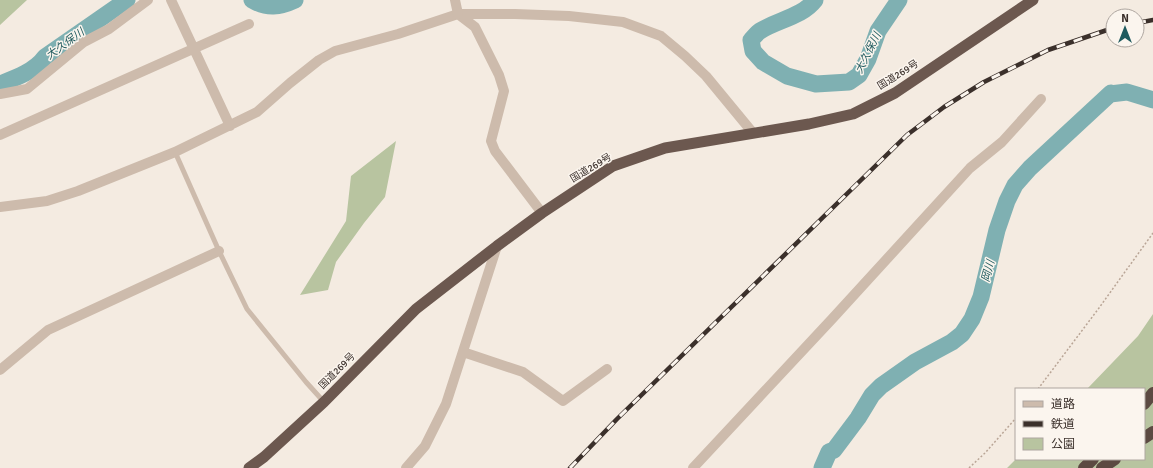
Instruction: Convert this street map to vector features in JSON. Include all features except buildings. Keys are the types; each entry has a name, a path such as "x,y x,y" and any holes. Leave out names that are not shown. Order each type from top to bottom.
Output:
{"highway":[{"name":"国道269号","path":"249,468 264,457 324,402 416,309 542,213 613,166 665,148 753,132 809,124 853,114 895,93 1032,0"},
{"path":"1145,403 1153,393"},
{"path":"1084,468 1093,460"},
{"path":"1102,468 1114,460"}],"street":[{"path":"0,94 27,89 84,42 109,29 148,0"},
{"path":"171,0 230,126"},
{"path":"455,0 458,14 475,27 499,75 504,91 491,140 495,151 542,213"},
{"path":"0,207 48,201 78,191 175,152 257,112 319,60 335,51 398,34 458,14 569,16 623,22 661,36 706,76 753,132"},
{"path":"0,135 250,24"},
{"path":"693,468 970,168 1002,142 1042,99"},
{"path":"406,468 425,446 446,404 497,246"},
{"path":"0,370 48,330 219,251"},
{"path":"463,352 523,372 563,401 607,369"}],"lane":[{"path":"175,152 219,251 247,309 324,402"}],"path":[{"path":"1039,388 1153,233"},
{"path":"969,468 985,453 1015,419"}],"green space":[{"path":"0,0 27,0 0,25"},
{"path":"396,141 385,197 336,262 328,290 300,295 346,221 351,176"},
{"path":"1153,314 1153,468 1007,468 1015,460 1145,460 1145,388 1088,388 1138,336"}],"waterway":[{"name":"大久保川","path":"0,84 19,77 31,70 45,57 127,0"},
{"name":"大久保川","path":"252,0 268,6 284,4 295,0"},
{"name":"大久保川","path":"815,0 810,6 796,14 760,31 751,40 753,51 763,62 787,76 816,84 849,82 859,75 868,59 878,31 899,0"},
{"name":"岡川","path":"822,468 829,452 834,450 858,418 872,395 881,386 915,362 952,342 962,334 972,319 981,297 997,230 1007,201 1015,185 1030,168 1111,93 1110,94 1127,92 1153,100"}],"railway":[{"path":"1145,22 1153,20"},
{"path":"570,468 617,419 907,135 944,107 984,82 1048,50 1105,31"}]}
